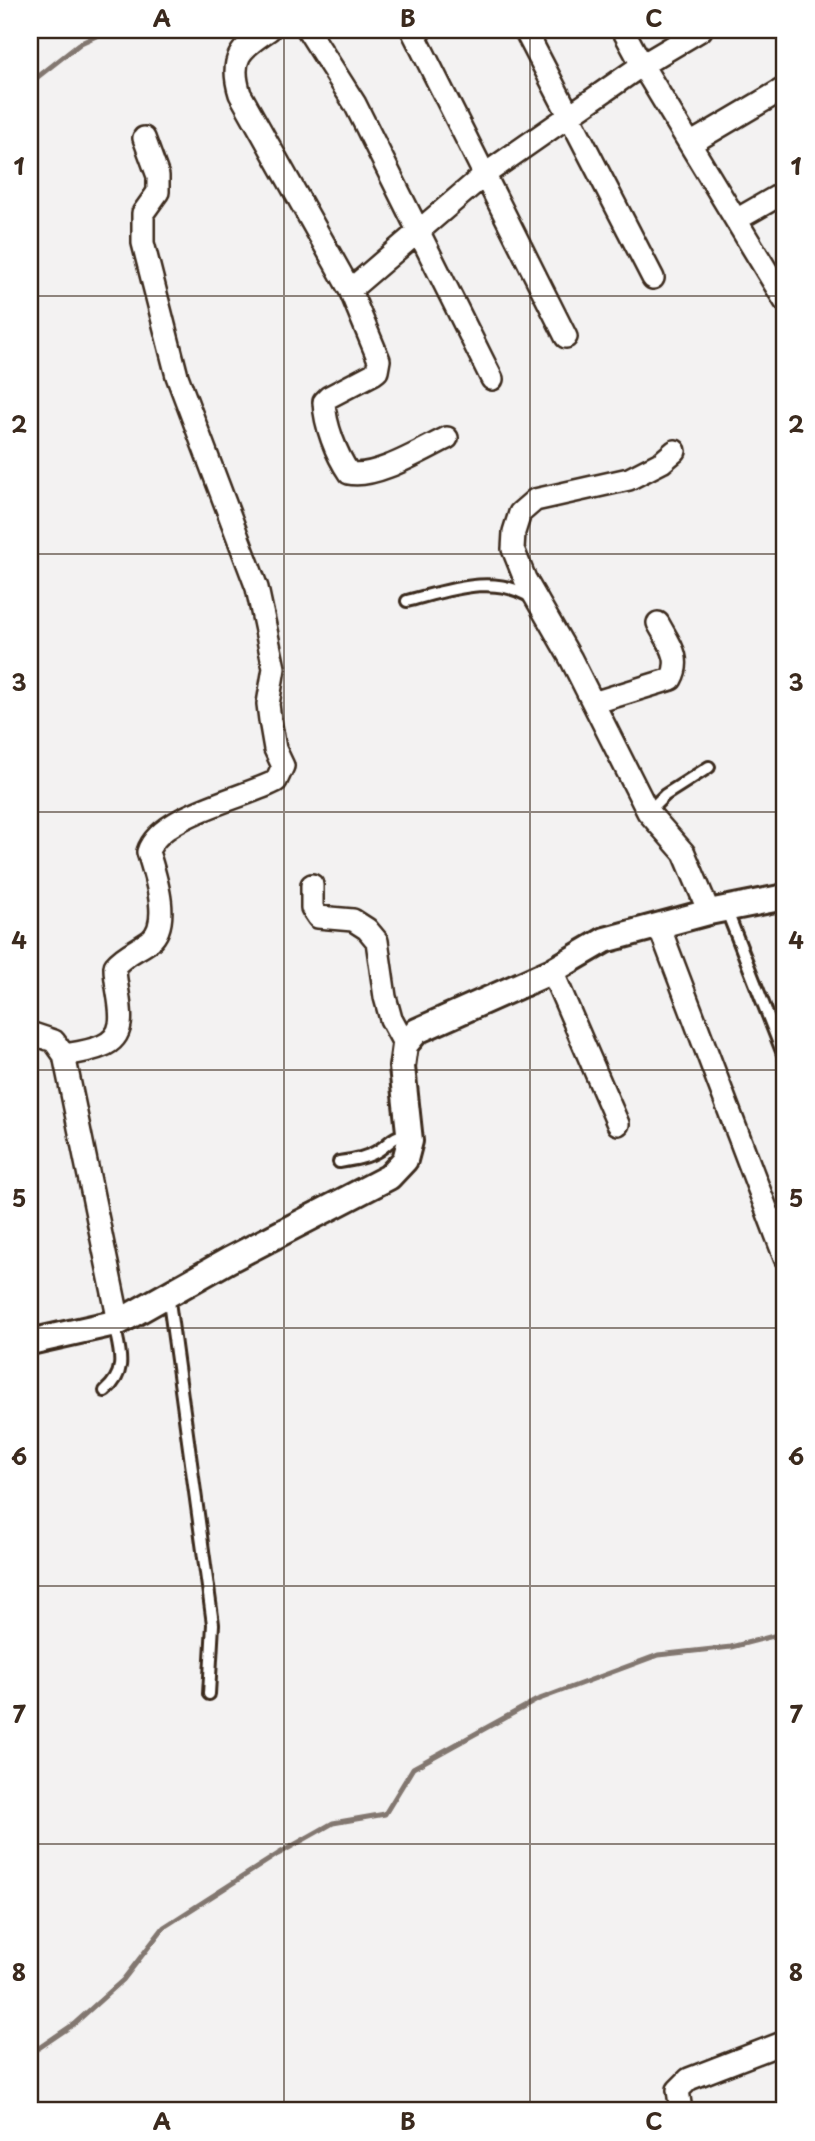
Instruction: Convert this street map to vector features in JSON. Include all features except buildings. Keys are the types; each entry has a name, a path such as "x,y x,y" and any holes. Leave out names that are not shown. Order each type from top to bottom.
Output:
{"street":[{"path":"269,30 241,50 234,77 240,93 350,290 379,360 377,371 324,402 343,464 349,472 359,475 380,469 447,438"},
{"path":"308,30 355,104 492,379"},
{"path":"412,30 566,337"},
{"path":"525,30 653,278"},
{"path":"623,30 785,301"},
{"path":"350,290 484,175 642,65 701,30"},
{"path":"690,144 785,89"},
{"path":"64,1055 102,1047 115,1038 121,1025 114,980 115,966 125,955 150,940 159,931 162,918 148,852 151,843 175,824 204,808 276,780 283,766 275,749 270,720 268,704 274,668 257,588 177,376 143,243 143,213 158,192 158,176 144,138"},
{"path":"736,220 785,192"},
{"path":"675,452 662,463 629,479 535,500 520,513 514,532 513,549 525,579 593,703 648,812 684,853 718,910"},
{"path":"593,703 671,679 677,661 658,623"},
{"path":"312,885 312,908 318,916 353,920 367,929 377,941 385,997 391,1018 405,1045"},
{"path":"30,1342 116,1322 390,1177 405,1160 410,1141 401,1067 405,1045 417,1031 552,971 605,940 718,910 785,897"},
{"path":"659,926 785,1258"},
{"path":"552,971 618,1124"},
{"path":"30,1033 54,1041 64,1055 116,1322"},
{"path":"681,2111 678,2090 689,2079 785,2042"}],"lane":[{"path":"407,601 464,587 491,585 526,594 541,605"},
{"path":"648,812 665,795 709,767"},
{"path":"718,910 785,1059"},
{"path":"339,1162 361,1158 380,1150 396,1136 410,1133"},
{"path":"168,1294 213,1624 209,1694"},
{"path":"105,1391 117,1381 121,1368 116,1322"}],"waterway":[{"path":"30,83 81,43 109,30"},
{"path":"30,2054 74,2024 123,1980 164,1927 278,1854 333,1823 385,1814 413,1768 537,1700 658,1655 731,1647 785,1633"}]}
